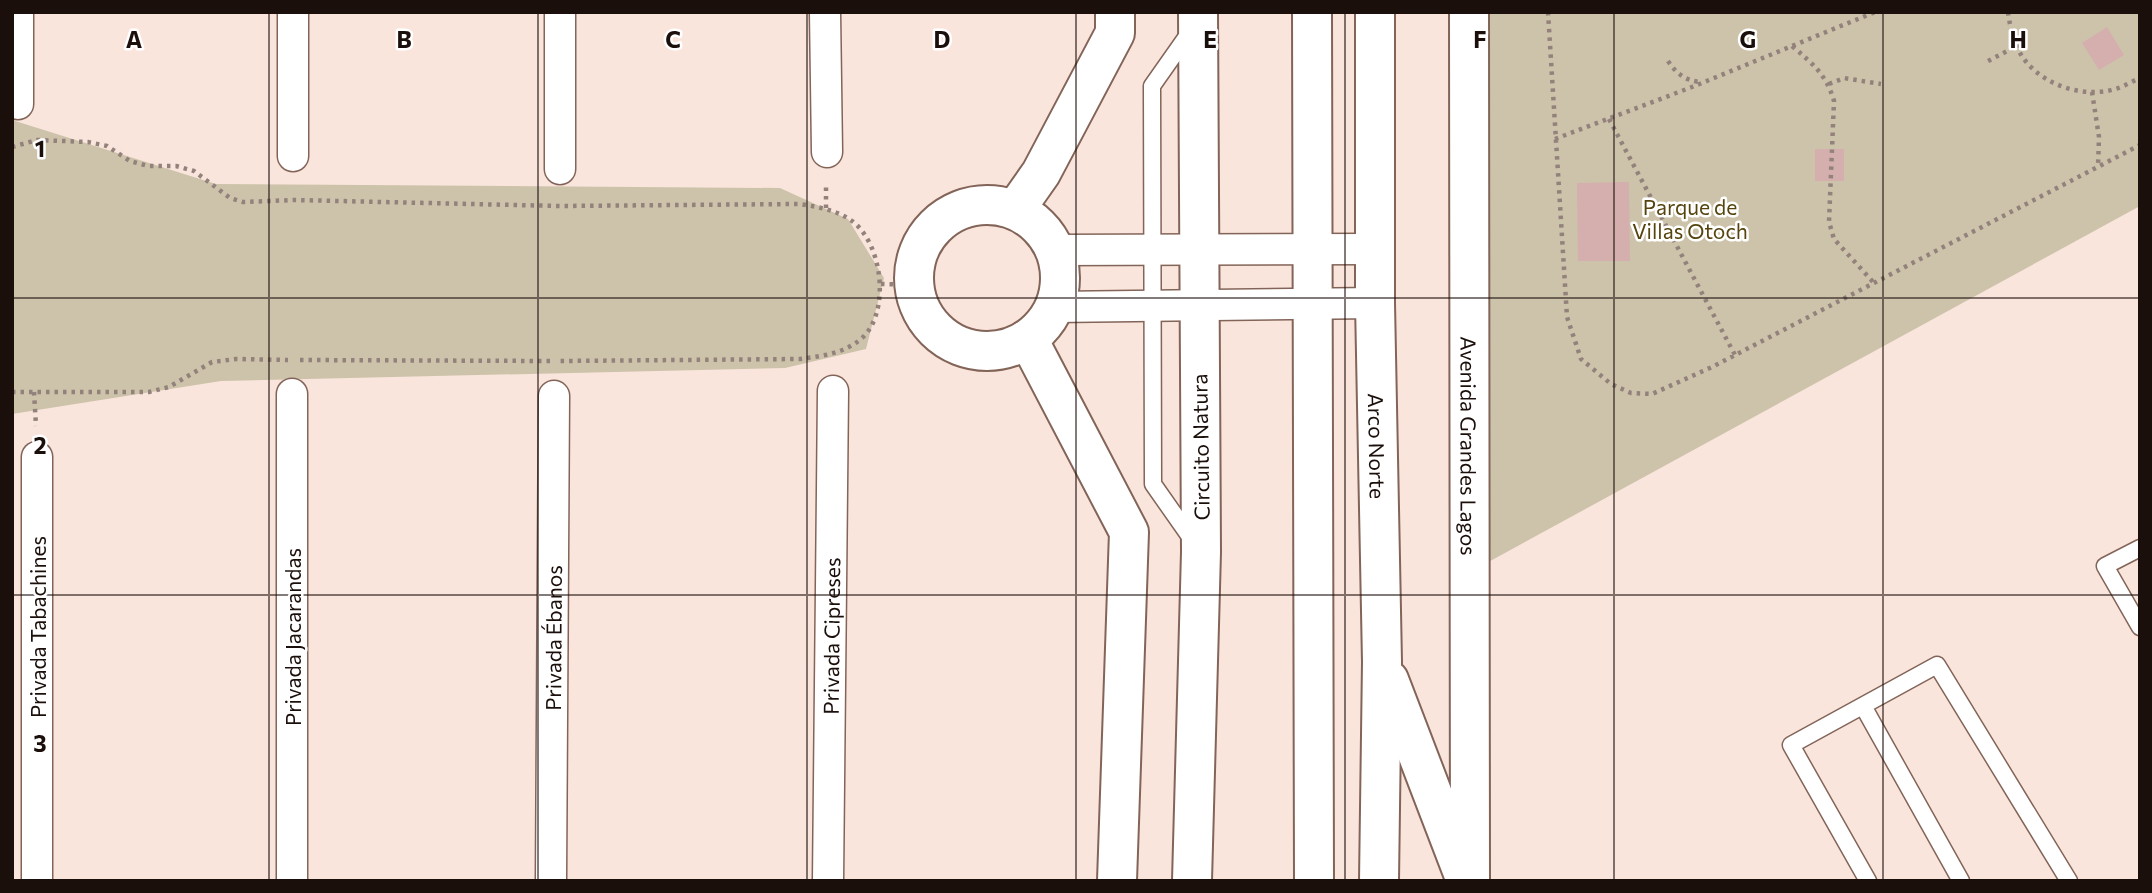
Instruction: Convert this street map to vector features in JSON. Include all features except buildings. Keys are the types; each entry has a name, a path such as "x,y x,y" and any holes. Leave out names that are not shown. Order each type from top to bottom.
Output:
{"street":[{"path":"18,12 18,104"},
{"path":"293,12 293,156"},
{"path":"560,12 560,169"},
{"path":"825,12 827,152"},
{"path":"1015,210 1041,173 1115,33 1115,12"},
{"path":"1312,12 1314,881"},
{"name":"Arco Norte","path":"1375,12 1375,303 1382,662 1379,881"},
{"name":"Avenida Grandes Lagos","path":"1468,881 1469,12"},
{"name":"Circuito Natura","path":"1192,881 1202,552 1198,17"},
{"path":"990,205 1015,210 1039,226 1055,250 1060,268 1060,288 1055,307 1044,324 1028,339 1006,349 981,351 956,345 936,330 897,285 916,261 926,237 943,220 966,208 990,205"},
{"path":"1055,250 1313,247 1376,249"},
{"path":"1055,307 1375,303"},
{"path":"1028,339 1129,532 1117,881"},
{"name":"Privada Cipreses","path":"828,881 833,391"},
{"name":"Privada Jacarandas","path":"292,394 292,881"},
{"name":"Privada Ébanos","path":"551,881 554,396"},
{"name":"Privada Tabachines","path":"37,457 37,881"},
{"path":"1382,662 1468,881"}],"lane":[{"path":"1198,17 1152,86 1153,484 1202,552"},
{"path":"2140,548 2105,566 2140,627"},
{"path":"1868,881 1791,745 1937,665 2069,881"},
{"path":"1863,706 1961,881"}],"path":[{"path":"1548,12 1567,317 1581,359 1611,384 1630,393 1652,394 1735,355 2140,145"},
{"path":"1555,139 1875,12"},
{"path":"2008,12 2011,33 2021,56 2039,74 2061,87 2092,92 2115,90 2140,78"},
{"path":"1792,46 1822,73 1829,84 1834,101 1829,222 1834,239 1874,283"},
{"path":"1988,61 2017,46"},
{"path":"1668,61 1684,78 1704,82"},
{"path":"1829,84 1844,78 1881,84"},
{"path":"2092,92 2099,137 2098,167"},
{"path":"1609,118 1735,355"},
{"path":"12,147 37,140 88,142 107,146 130,161 148,166 176,166 194,171 230,198 243,202 295,200 560,205 800,204 826,208 853,222 897,285 862,338 831,355 810,358 554,361 236,359 212,362 169,387 149,392 12,392"}],"green space":[{"name":"Parque de Villas Otoch","path":"1484,12 2140,12 2140,206 1483,565"},
{"path":"12,120 216,184 780,188 848,219 884,278 866,349 785,368 221,381 12,414"}]}
